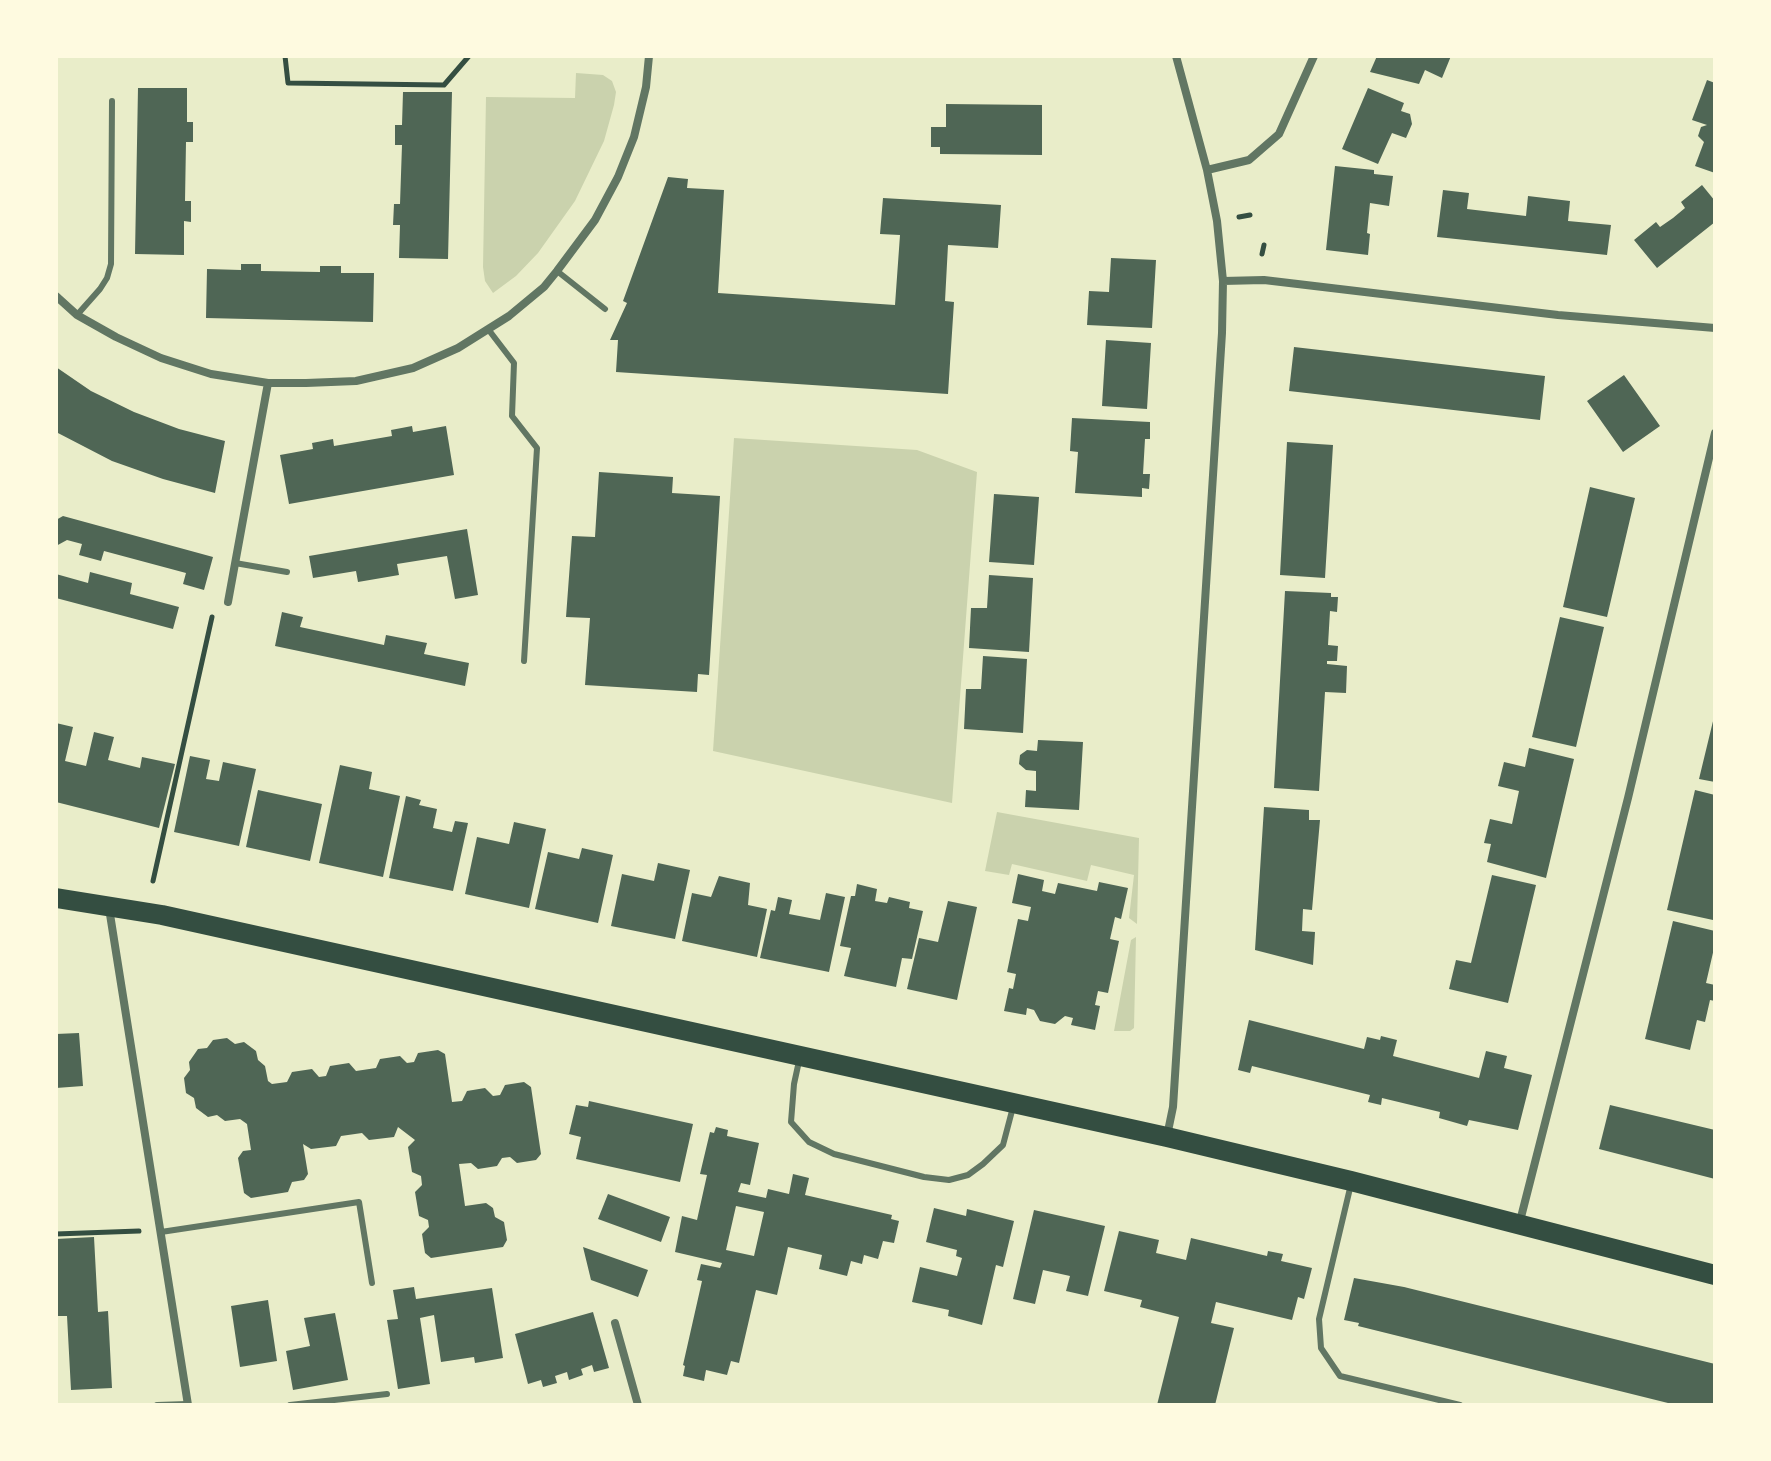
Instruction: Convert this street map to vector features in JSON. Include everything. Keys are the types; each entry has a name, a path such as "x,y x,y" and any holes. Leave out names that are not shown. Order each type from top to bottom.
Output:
{"main road":[{"path":"56,898 109,906 530,995 1167,1137 1715,1275"}],"street":[{"path":"56,296 77,315 161,358 211,374 268,383 356,381 413,368 458,348 509,316 544,287 557,271 595,220 618,177 640,112 649,56"},
{"path":"1167,1137 1173,1107 1223,281 1217,221 1207,170 1176,56"},
{"path":"1207,170 1249,160 1279,134 1314,56"},
{"path":"1223,281 1264,280 1558,315 1715,328"},
{"path":"228,602 268,383"},
{"path":"1519,1225 1628,798 1715,433"},
{"path":"109,906 188,1405"},
{"path":"615,1323 638,1405"}],"lane":[{"path":"77,315 100,289 111,264 112,101"},
{"path":"557,271 605,309"},
{"path":"488,329 514,363 512,416 537,448 524,661"},
{"path":"235,563 287,572"},
{"path":"800,1056 791,1122 809,1142 834,1154 924,1177 949,1180 968,1175 983,1164 1007,1138 1014,1103"},
{"path":"1351,1181 1319,1319 1321,1348 1340,1376 1460,1405"},
{"path":"161,1232 359,1202 372,1283"},
{"path":"290,1405 387,1394"},
{"path":"157,1405 188,1405"}],"path":[{"path":"285,56 288,83 444,85 469,56"},
{"path":"1239,217 1250,215"},
{"path":"1262,254 1264,245"},
{"path":"153,881 212,617"},
{"path":"56,1234 161,1232"}],"green space":[{"path":"576,73 603,75 612,81 616,92 604,141 575,201 538,253 516,276 493,293 485,281 483,267 486,97 575,98"},
{"path":"734,438 917,450 977,472 952,803 713,751"},
{"path":"997,812 1139,838 1137,924 1129,918 1134,875 1091,865 1087,881 1012,864 1009,875 985,871"},
{"path":"1136,937 1134,1028 1114,1031 1131,940"}],"building":[{"path":"1377,56 1451,56 1442,78 1425,70 1419,84 1370,72"},
{"path":"1707,80 1715,83 1715,173 1695,166 1704,142 1698,136 1701,127 1707,125 1692,120"},
{"path":"138,88 187,88 187,122 193,122 193,142 186,142 185,201 191,201 191,222 184,221 184,255 135,254"},
{"path":"1368,88 1404,103 1401,111 1410,114 1412,124 1406,138 1392,133 1378,164 1342,149"},
{"path":"403,92 452,92 448,259 399,258 400,225 393,225 394,204 400,204 402,145 395,145 395,125 402,125"},
{"path":"946,104 1042,105 1042,155 940,154 940,147 931,147 931,127 946,127"},
{"path":"1335,166 1374,170 1374,174 1393,176 1389,206 1370,203 1368,255 1326,250"},
{"path":"668,177 688,179 687,188 724,190 718,293 895,305 900,235 880,234 883,198 1001,205 998,248 948,245 945,301 954,302 948,394 616,372 618,340 610,340 627,303 623,301"},
{"path":"1702,185 1715,201 1715,222 1657,268 1634,240 1656,222 1660,227 1673,218 1685,208 1681,202"},
{"path":"1443,190 1469,193 1467,209 1526,216 1528,196 1570,201 1568,221 1611,225 1607,255 1437,237"},
{"path":"1111,258 1156,260 1152,328 1087,325 1089,291 1109,292"},
{"path":"241,264 261,264 261,271 320,272 320,266 341,266 341,273 374,273 373,322 206,318 207,269 241,270"},
{"path":"1106,340 1151,343 1147,409 1102,406"},
{"path":"1294,347 1545,376 1540,420 1289,391"},
{"path":"56,367 91,391 134,412 179,429 225,441 215,493 112,461 56,432"},
{"path":"1624,375 1660,426 1623,452 1587,401"},
{"path":"1072,418 1150,422 1150,439 1145,439 1143,474 1150,474 1149,489 1142,488 1142,497 1075,493 1078,452 1070,451"},
{"path":"412,426 413,432 446,426 454,475 289,504 280,455 313,449 312,443 333,439 334,446 392,436 391,430"},
{"path":"1287,442 1333,445 1325,578 1280,575"},
{"path":"599,472 673,477 672,493 720,496 709,675 698,674 697,692 585,685 590,618 566,617 572,536 595,537"},
{"path":"1590,487 1635,498 1607,617 1563,607"},
{"path":"994,494 1039,497 1034,565 989,562"},
{"path":"63,516 213,557 204,590 183,584 186,573 104,551 101,561 79,555 82,544 67,540 56,546 56,520"},
{"path":"467,529 478,595 455,599 447,556 397,564 399,575 358,582 356,571 313,578 309,556"},
{"path":"90,572 132,583 130,594 179,607 173,629 56,598 56,574 88,583"},
{"path":"989,575 1033,578 1029,652 969,648 971,608 987,608"},
{"path":"1285,591 1331,593 1331,597 1338,597 1337,612 1330,611 1328,645 1338,646 1337,661 1327,661 1327,664 1347,666 1346,693 1325,692 1319,791 1274,788"},
{"path":"282,612 303,617 300,627 384,645 386,635 427,643 424,654 469,663 465,686 275,646"},
{"path":"1560,617 1604,627 1576,747 1532,737"},
{"path":"983,656 1027,659 1023,733 964,729 966,689 981,689"},
{"path":"1715,717 1715,782 1699,779"},
{"path":"56,723 73,727 65,761 86,766 94,732 114,737 108,760 140,768 142,757 175,764 159,828 56,802"},
{"path":"1038,740 1083,742 1079,810 1025,807 1026,790 1036,791 1036,771 1026,770 1019,764 1020,755 1027,750 1037,751"},
{"path":"1529,748 1574,759 1546,878 1487,862 1491,844 1484,843 1490,819 1512,824 1519,791 1498,786 1504,762 1525,767"},
{"path":"190,756 210,760 206,779 219,781 223,762 256,769 239,846 174,832"},
{"path":"340,765 372,772 369,789 400,796 383,877 319,863"},
{"path":"258,790 322,804 310,861 246,847"},
{"path":"1695,790 1715,795 1713,920 1667,910"},
{"path":"406,796 421,800 419,805 437,809 433,828 452,832 455,821 468,823 453,891 389,878"},
{"path":"1264,807 1309,810 1309,820 1320,820 1312,910 1303,909 1302,931 1315,932 1313,965 1255,950"},
{"path":"514,822 546,829 529,908 465,894 477,837 509,844"},
{"path":"582,848 613,855 598,923 535,909 548,852 579,859"},
{"path":"658,863 690,870 675,939 611,926 622,874 654,881"},
{"path":"1018,874 1044,880 1042,891 1055,894 1058,883 1097,891 1099,882 1128,888 1121,919 1115,917 1110,939 1119,941 1108,993 1098,991 1095,1005 1100,1006 1095,1030 1071,1025 1073,1018 1065,1016 1055,1024 1040,1021 1034,1010 1027,1008 1026,1015 1004,1011 1016,974 1007,972 1018,919 1028,921 1031,907 1012,903"},
{"path":"1492,875 1536,885 1508,1003 1449,989 1456,960 1471,963"},
{"path":"719,876 750,883 748,905 767,909 757,957 682,941 692,893 711,897"},
{"path":"857,884 877,889 875,901 887,903 889,897 910,902 909,908 923,911 912,959 902,958 896,987 844,976 851,948 840,946 851,896 855,896"},
{"path":"826,893 845,897 829,972 760,958 771,910 775,911 778,897 792,900 789,914 820,920"},
{"path":"948,901 977,907 957,1000 907,989 919,938 938,942"},
{"path":"1673,921 1715,931 1706,983 1715,985 1715,1001 1710,1000 1705,1022 1697,1020 1690,1050 1645,1039"},
{"path":"1249,1020 1364,1049 1367,1037 1397,1040 1393,1056 1479,1078 1486,1051 1507,1056 1504,1068 1532,1075 1518,1130 1469,1120 1467,1126 1439,1118 1440,1112 1382,1098 1381,1105 1368,1102 1370,1095 1252,1066 1250,1073 1238,1070"},
{"path":"79,1033 83,1086 56,1088 56,1034"},
{"path":"227,1038 235,1044 244,1042 256,1051 272,1084 287,1082 292,1072 312,1069 319,1077 326,1076 330,1066 349,1063 356,1071 376,1068 380,1059 400,1056 407,1063 414,1062 418,1053 438,1050 445,1054 452,1102 462,1101 467,1091 485,1088 493,1096 500,1095 505,1085 524,1082 531,1087 541,1154 536,1160 517,1163 510,1157 502,1158 497,1166 478,1169 471,1163 459,1164 465,1206 486,1203 493,1208 495,1217 504,1222 507,1240 503,1247 431,1258 425,1253 422,1234 429,1227 428,1220 419,1216 415,1192 422,1185 421,1176 412,1172 408,1147 415,1140 398,1127 394,1137 369,1140 362,1133 341,1136 336,1146 311,1149 303,1144 308,1174 304,1180 292,1182 288,1192 251,1198 244,1193 238,1158 243,1151 251,1150 247,1124 240,1119 225,1121 217,1115 208,1117 196,1108 194,1098 186,1093 184,1078 190,1070 189,1062 198,1049 207,1048 213,1040"},
{"path":"589,1101 693,1124 680,1182 576,1159 581,1137 569,1134 576,1105 588,1107"},
{"path":"1610,1105 1715,1130 1715,1179 1599,1149"},
{"path":"716,1127 728,1130 727,1136 759,1143 750,1185 741,1183 738,1192 766,1198 768,1189 789,1194 793,1174 809,1178 805,1195 892,1215 891,1219 899,1221 894,1243 883,1241 878,1259 864,1255 862,1264 851,1261 847,1276 819,1269 822,1255 788,1247 777,1295 756,1290 739,1363 731,1361 727,1375 706,1370 704,1381 683,1376 683,1365 702,1281 697,1280 701,1264 720,1268 722,1263 675,1252 682,1216 697,1220 707,1175 700,1174 710,1132 714,1133","holes":["736,1206 764,1212 754,1256 726,1250"]},
{"path":"608,1194 670,1217 661,1242 598,1219"},
{"path":"934,1208 966,1216 967,1209 1014,1221 1003,1267 996,1265 982,1325 948,1316 949,1310 912,1302 920,1267 957,1276 962,1258 956,1256 957,1250 926,1242"},
{"path":"1034,1210 1105,1226 1088,1296 1066,1291 1070,1276 1043,1270 1035,1304 1013,1299"},
{"path":"1119,1231 1159,1240 1156,1253 1186,1260 1191,1238 1267,1256 1268,1251 1283,1254 1281,1261 1312,1268 1304,1299 1298,1297 1292,1320 1216,1302 1211,1323 1234,1328 1215,1405 1157,1405 1179,1317 1140,1307 1142,1300 1104,1291"},
{"path":"94,1237 98,1312 108,1311 112,1388 71,1390 67,1316 58,1316 56,1239"},
{"path":"583,1247 648,1270 638,1297 591,1280"},
{"path":"1354,1278 1404,1287 1715,1364 1715,1405 1676,1405 1358,1326 1359,1323 1344,1320"},
{"path":"414,1287 416,1299 492,1288 503,1358 475,1363 474,1357 441,1362 434,1315 420,1318 430,1384 398,1389 387,1320 398,1319 393,1290"},
{"path":"268,1300 277,1361 240,1367 231,1306"},
{"path":"593,1312 609,1368 594,1372 592,1365 581,1369 583,1375 569,1380 567,1372 555,1376 557,1383 543,1387 541,1380 528,1384 515,1334"},
{"path":"335,1313 348,1380 293,1390 286,1351 310,1346 304,1318"}]}
